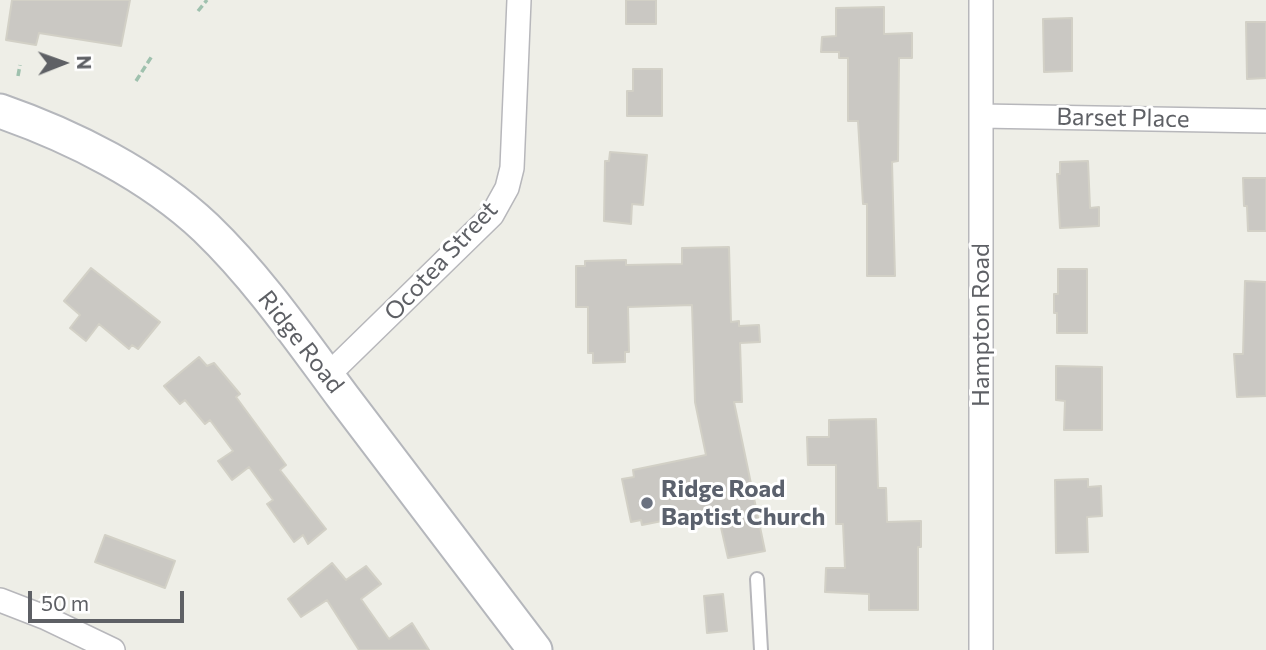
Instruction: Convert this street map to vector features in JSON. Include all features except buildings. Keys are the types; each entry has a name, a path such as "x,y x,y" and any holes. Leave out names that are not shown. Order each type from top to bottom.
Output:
{"street":[{"name":"Ocotea Street","path":"327,376 492,215 507,188 515,144 519,0"},
{"name":"Hampton Road","path":"981,0 981,650"},
{"name":"Ridge Road","path":"0,111 79,143 145,182 205,228 268,297 535,650"},
{"name":"Barset Place","path":"981,116 1266,121"},
{"path":"0,600 44,617 113,650"}],"lane":[{"path":"757,579 761,650"}],"path":[{"path":"198,11 207,0"},
{"path":"136,81 152,56"},
{"path":"18,76 20,65"}],"place":[{"name":"Ridge Road Baptist Church","path":"647,503"}]}
